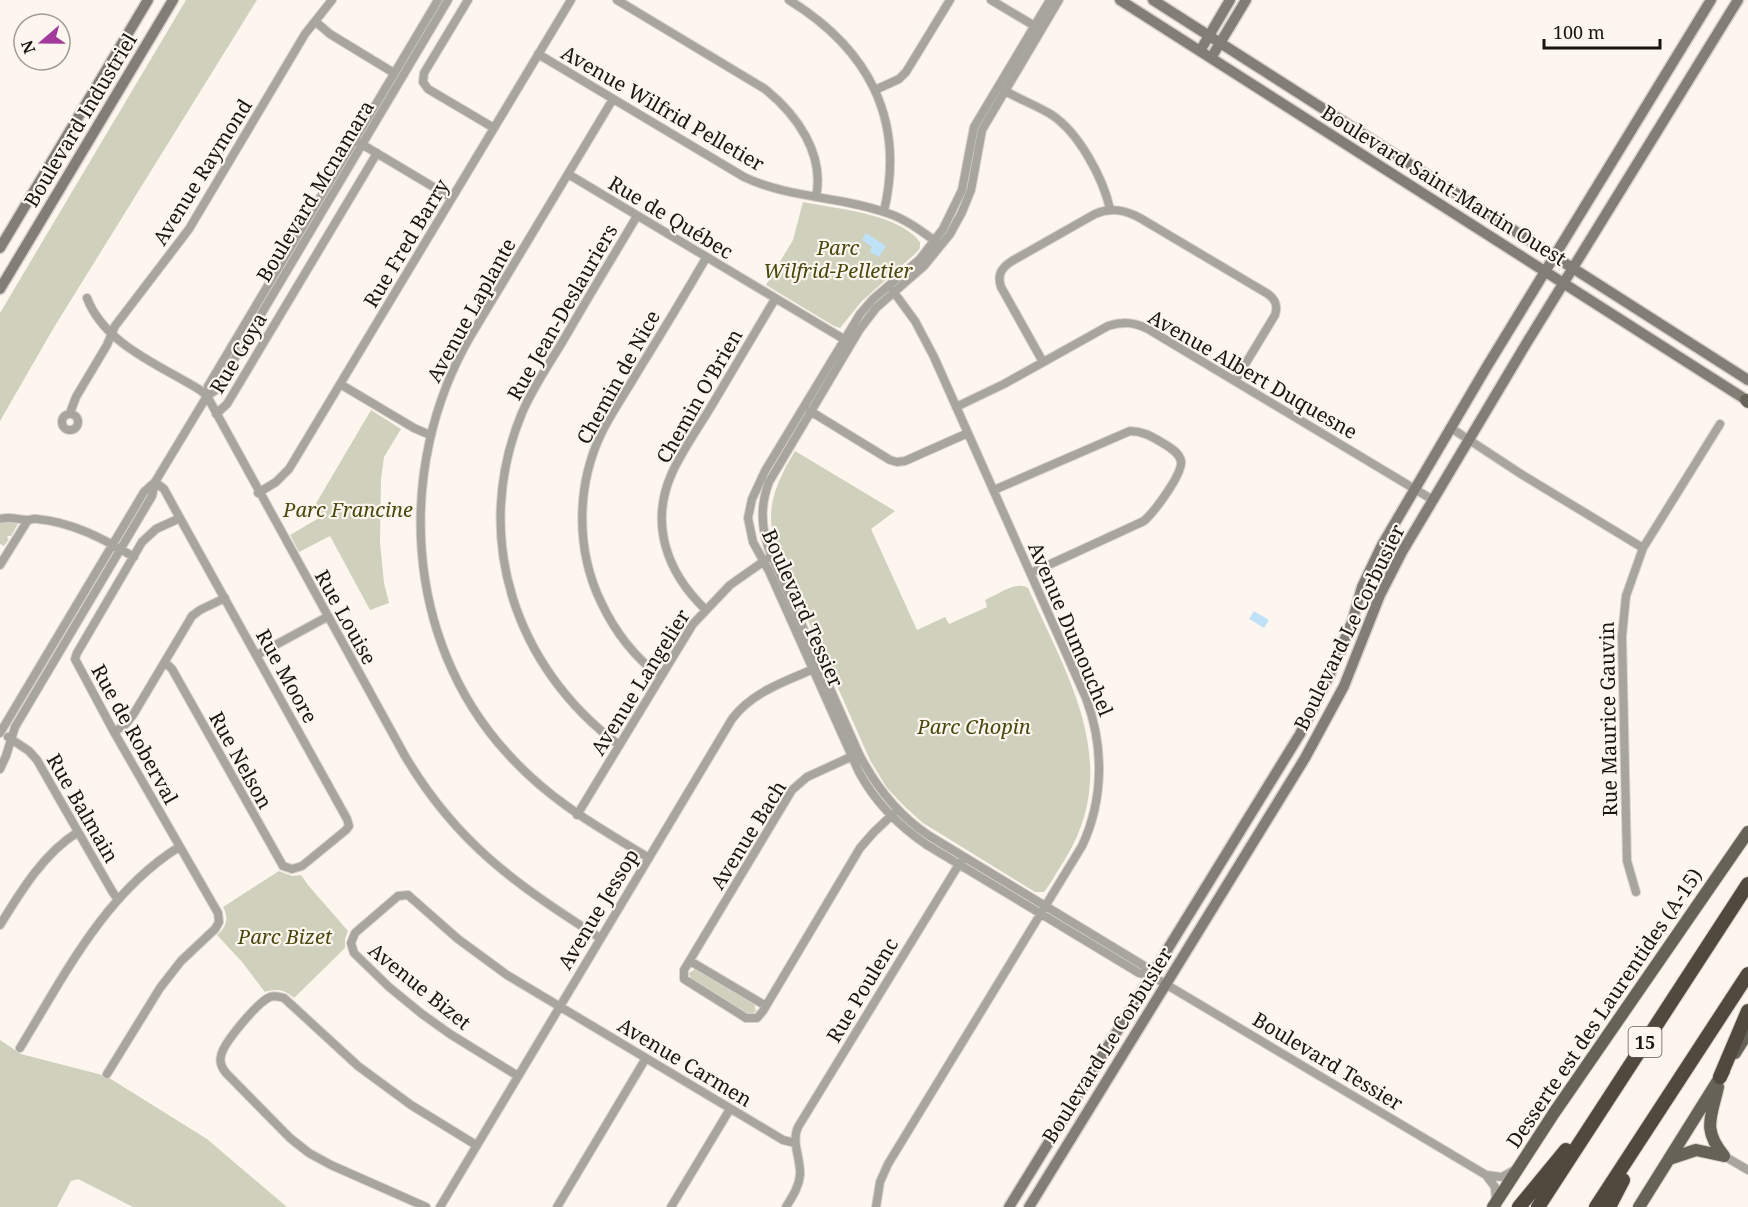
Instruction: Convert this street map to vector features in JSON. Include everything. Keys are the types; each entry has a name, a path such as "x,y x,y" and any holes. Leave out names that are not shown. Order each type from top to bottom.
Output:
{"highway":[{"name":"15","path":"1538,1207 1748,885"},
{"name":"15","path":"1596,1207 1748,974"},
{"path":"1720,1077 1748,1011"},
{"path":"1519,1207 1597,1115"},
{"path":"1609,1207 1655,1116"}],"main road":[{"name":"Desserte est des Laurentides (A-15)","path":"1494,1205 1560,1104 1748,832"},
{"path":"1639,1207 1748,1032"},
{"path":"1720,1077 1710,1129 1712,1140 1724,1156"},
{"path":"1669,1159 1696,1150 1724,1156"}],"street":[{"name":"Boulevard Industriel","path":"0,248 148,0"},
{"name":"Boulevard Industriel","path":"0,289 173,0"},
{"name":"Avenue Raymond","path":"70,413 76,397 116,325 189,229 305,34 332,0"},
{"name":"Boulevard Mcnamara","path":"207,396 208,386 438,0"},
{"name":"Boulevard Mcnamara","path":"0,732 144,492 155,482 207,396 216,390 448,0"},
{"path":"468,0 424,73 423,82 427,88 494,128"},
{"name":"Rue Fred Barry","path":"258,493 276,482 289,469 571,0"},
{"path":"617,0 765,89 782,103 796,120 810,146 818,171 816,197"},
{"path":"789,0 820,21 839,38 857,60 875,90 885,119 889,143 888,182 884,212"},
{"path":"875,90 895,81 906,72 950,0"},
{"path":"991,0 1038,28"},
{"name":"Boulevard Tessier","path":"1038,28 1050,0"},
{"name":"Boulevard Tessier","path":"1059,0 1038,28 1001,89 981,134 974,176 965,205 954,227 913,266 847,342 765,471 752,499 748,518 750,532 767,559 871,792 894,813 961,861 1146,967 1152,976 1166,985 1486,1176"},
{"name":"Boulevard Saint-Martin Ouest","path":"1120,0 1747,401"},
{"name":"Boulevard Saint-Martin Ouest","path":"1153,0 1748,380"},
{"path":"1200,51 1230,0"},
{"path":"1212,58 1246,0"},
{"name":"Boulevard Le Corbusier","path":"1009,1207 1300,734 1330,674 1352,622 1362,587 1376,557 1451,428 1711,0"},
{"name":"Boulevard Le Corbusier","path":"1029,1207 1324,724 1344,686 1389,578 1433,500 1738,0"},
{"path":"316,22 340,41 394,73"},
{"name":"Avenue Wilfrid Pelletier","path":"538,54 744,177 772,188 884,212 906,222 938,243"},
{"path":"1001,89 1050,114 1073,134 1087,155 1106,195 1110,209"},
{"name":"Avenue Laplante","path":"613,99 457,361 430,435 422,484 420,539 428,593 443,648 465,694 499,744 544,790 577,815 649,858"},
{"path":"355,140 452,198"},
{"name":"Rue Goya","path":"216,414 227,404 377,153"},
{"name":"Rue de Québec","path":"568,174 847,342"},
{"path":"1043,363 1001,287 999,280 1001,271 1009,263 1043,243 1095,214 1110,209 1123,211 1140,218 1274,299 1276,313 1234,381"},
{"name":"Rue Jean-Deslauriers","path":"619,745 588,720 563,693 542,664 529,640 507,581 502,545 501,509 508,455 526,404 637,216"},
{"name":"Chemin de Nice","path":"661,676 622,638 599,599 584,548 582,520 584,494 589,467 601,434 706,258"},
{"name":"Avenue Dumouchel","path":"876,1207 880,1182 888,1164 1077,855 1088,833 1097,796 1099,763 1090,708 1031,573 920,331 892,290"},
{"name":"Rue Louise","path":"87,298 97,320 111,335 207,396 258,493 415,773 450,820 483,854 510,877 600,938"},
{"name":"Chemin O'Brien","path":"706,610 681,581 668,556 663,529 665,494 678,461 776,299"},
{"name":"Avenue Albert Duquesne","path":"956,407 1043,363 1108,326 1128,322 1144,327 1433,500"},
{"name":"Boulevard Tessier","path":"767,559 762,525 764,496 776,468 847,342"},
{"path":"340,384 430,435"},
{"path":"810,411 890,460 897,462 905,461 968,433"},
{"name":"Rue Maurice Gauvin","path":"1636,892 1627,861 1622,636 1626,596 1643,548 1720,424"},
{"path":"1451,428 1643,548"},
{"path":"994,490 1130,431 1148,435 1173,450 1180,458 1180,467 1176,476 1154,512 1144,521 1031,573"},
{"name":"Boulevard Mcnamara","path":"0,769 15,727 152,496 155,482"},
{"name":"Rue Moore","path":"155,482 165,492 180,518 348,823 348,828 344,832 305,864 292,869"},
{"path":"0,519 12,517 65,524 112,544 134,557"},
{"name":"Rue de Roberval","path":"107,1074 160,988 181,961 217,926 220,919 114,732 77,665 75,657 149,534 160,526 180,518"},
{"path":"0,565 3,551 28,520"},
{"name":"Avenue Langelier","path":"577,815 682,640 706,610 736,581 767,559"},
{"path":"114,732 130,719 195,614 225,598"},
{"path":"257,655 327,617"},
{"name":"Rue Nelson","path":"165,662 172,669 278,859 283,866 292,869"},
{"name":"Avenue Jessop","path":"440,1207 558,1006 728,725 739,710 758,694 817,668"},
{"name":"Rue Balmain","path":"0,732 29,751 38,760 118,900"},
{"name":"Avenue Bach","path":"690,961 792,790 807,777 855,755"},
{"path":"766,1006 690,961 683,974 686,981 751,1019 760,1015 766,1006 857,853 874,831 894,813"},
{"path":"0,925 40,867 60,844 78,832"},
{"path":"20,1048 79,951 118,900 151,867 179,847"},
{"name":"Rue Poulenc","path":"795,1143 798,1127 961,861"},
{"name":"Avenue Bizet","path":"518,1076 450,1034 397,994 354,953 351,946 353,935 398,896 408,895 484,959 558,1006"},
{"path":"426,1207 323,1161 290,1138 222,1069 221,1054 235,1033 267,999 274,996 284,998 358,1066 411,1105 476,1145"},
{"name":"Avenue Carmen","path":"558,1006 783,1140 795,1143"},
{"path":"557,1207 646,1058"},
{"path":"671,1207 730,1108"},
{"path":"786,1207 799,1180 800,1166 795,1143"},
{"path":"1724,1156 1748,1170"},
{"path":"1486,1176 1502,1177 1519,1168"},
{"path":"1486,1176 1495,1187 1494,1205"}],"green space":[{"path":"186,0 257,0 53,329 0,421 0,313"},
{"name":"Parc Wilfrid-Pelletier","path":"803,202 882,218 910,232 920,242 920,248 916,253 862,301 840,328 766,285 793,240"},
{"name":"Parc Francine","path":"371,410 401,429 384,457 381,479 380,542 384,583 389,603 370,610 330,536 299,552 290,535 319,518 314,507"},
{"name":"Parc Chopin","path":"795,451 895,511 871,529 917,630 945,617 949,624 987,607 985,600 1007,589 1018,586 1028,588 1073,689 1084,722 1090,756 1089,790 1081,825 1064,861 1044,892 1035,892 923,823 887,788 870,760 782,562 772,532 771,518 775,492"},
{"path":"5,521 16,521 18,524 11,536 8,536 9,539 4,546 0,544 0,524"},
{"name":"Parc Bizet","path":"279,871 292,876 301,875 348,931 345,948 294,998 281,990 265,992 217,935 226,922 223,907"},
{"path":"695,969 754,1004 756,1011 752,1014 747,1013 691,979 689,973"},
{"path":"0,1040 21,1054 106,1076 207,1139 287,1207 133,1207 78,1179 71,1181 57,1207 0,1207"}],"water":[{"path":"866,233 886,246 879,257 870,252 872,247 862,240"},
{"path":"1254,611 1269,620 1264,628 1249,619"}]}
